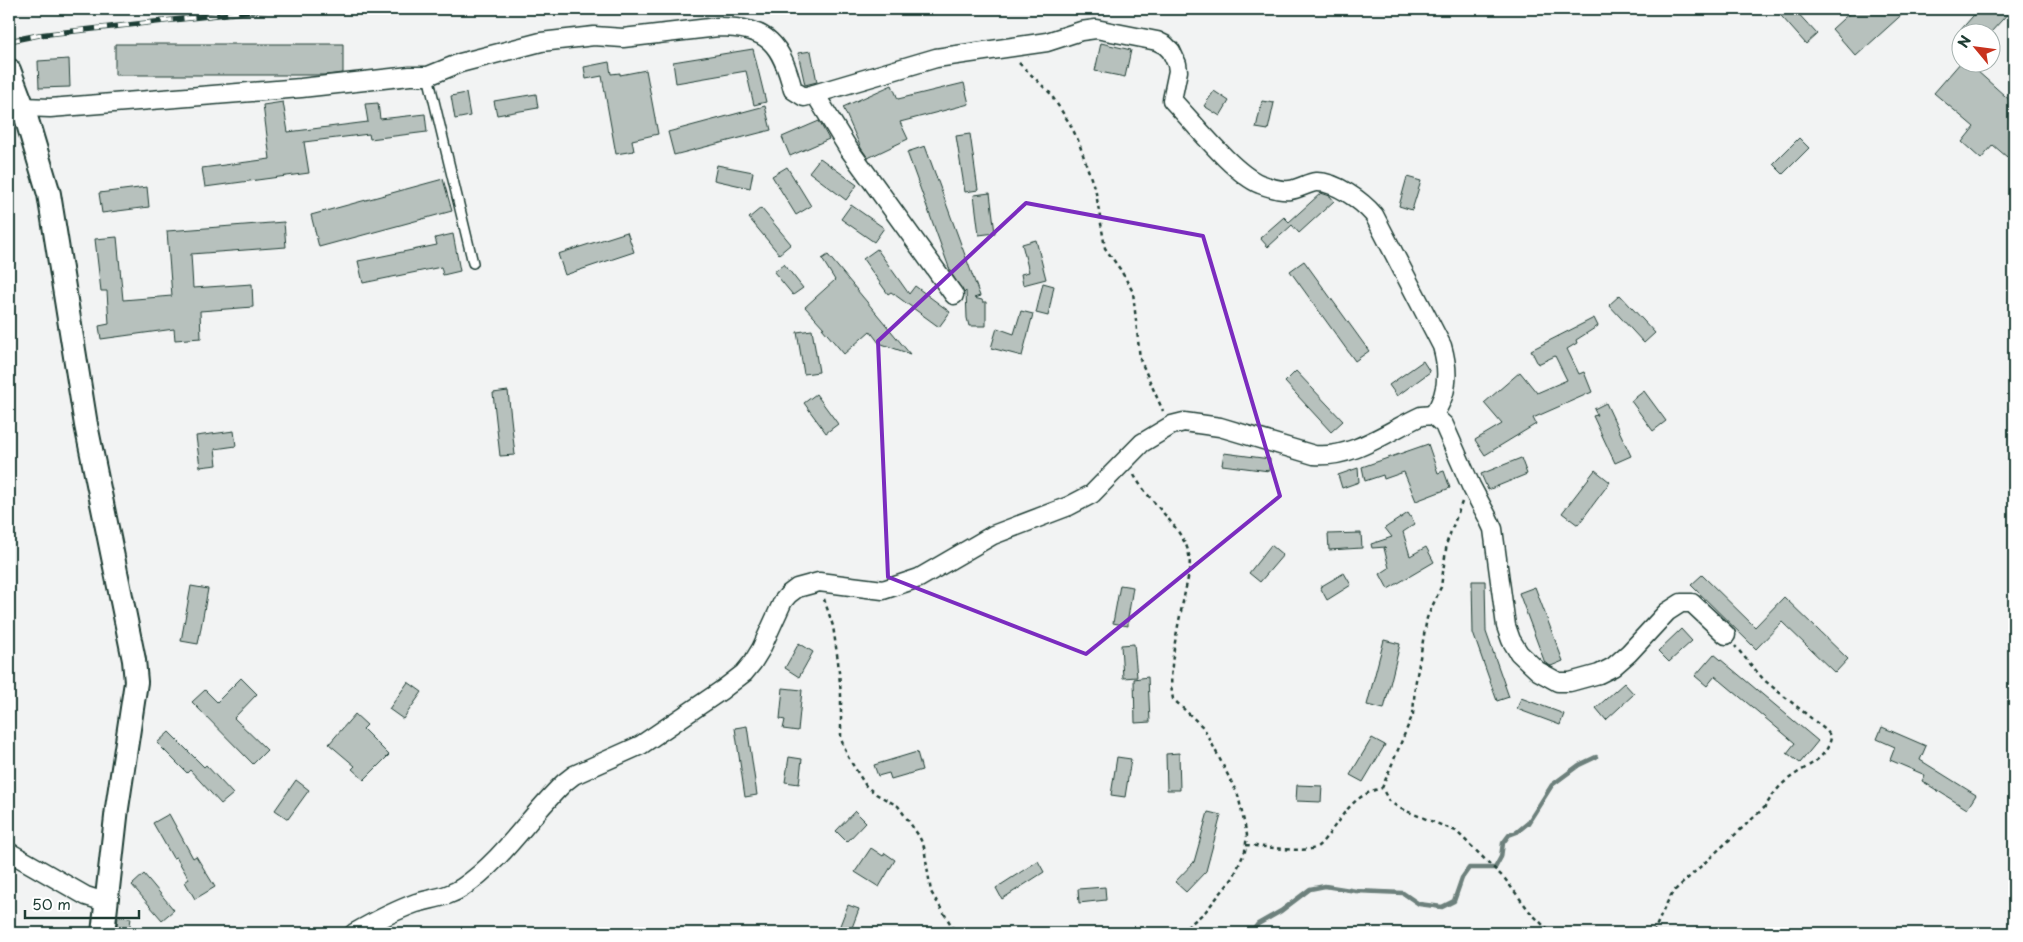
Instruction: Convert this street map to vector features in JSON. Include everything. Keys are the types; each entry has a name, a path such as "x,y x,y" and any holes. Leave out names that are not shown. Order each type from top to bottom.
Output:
{"street":[{"path":"23,107 50,108 301,88 410,76 428,76 460,63 541,42 594,36 623,38 732,27 764,36 780,52 794,90 804,96 936,58 1047,42 1081,31 1096,29 1158,41 1171,51 1177,64 1178,71 1172,100 1236,168 1249,178 1262,184 1290,190 1317,182 1328,184 1338,188 1367,207 1374,215 1442,346 1446,360 1446,386 1442,400 1433,415"},
{"path":"9,70 23,107 54,216 86,425 134,660 136,682 123,759 103,933"},
{"path":"815,94 848,148 954,295"},
{"path":"354,933 385,915 419,902 450,894 464,887 504,851 565,782 574,775 641,745 744,673 754,662 779,609 789,594 797,588 819,582 883,590 919,578 993,535 1069,506 1092,494 1142,443 1172,424 1184,422 1220,427 1314,455 1326,456 1338,454 1374,440 1421,416 1433,415 1444,425 1492,529 1503,609 1512,640 1529,663 1547,677 1558,682 1570,682 1599,674 1613,667 1629,654 1667,612 1681,603 1692,603 1726,635"},
{"path":"9,852 86,896 106,902"}],"lane":[{"path":"428,76 473,263"}],"path":[{"path":"997,48 1017,61 1050,93 1078,140 1096,193 1105,248 1125,276 1133,292 1140,359 1157,400 1172,424"},
{"path":"1126,460 1139,484 1179,534 1186,546 1190,562 1189,575 1175,645 1171,690 1173,699 1204,728 1238,795 1248,835 1233,878 1205,912 1180,933"},
{"path":"1382,788 1413,714 1415,686 1427,618 1441,587 1451,527 1458,509 1471,486"},
{"path":"819,582 833,626 841,695 841,739 848,757 866,786 898,806 919,836 924,847 931,892 956,933"},
{"path":"1653,933 1664,907 1674,892 1765,807 1774,792 1786,780 1818,760 1830,745 1831,737 1827,731 1764,680 1726,635"},
{"path":"1246,845 1293,849 1316,848 1353,801 1370,790 1382,788"},
{"path":"1382,788 1389,801 1399,808 1456,831 1505,879 1530,912 1551,933"}],"highlighted area":[{"path":"1026,203 1203,236 1280,496 1086,654 888,577 878,341"}],"building":[{"path":"1775,9 1794,9 1817,34 1806,44"},
{"path":"1854,9 1908,9 1856,56 1832,29"},
{"path":"1979,9 2012,9 2000,22 1968,22"},
{"path":"1101,43 1131,50 1125,77 1095,71"},
{"path":"115,44 343,44 343,73 325,75 115,75"},
{"path":"753,49 766,102 754,105 746,71 676,83 673,62"},
{"path":"811,51 817,82 805,85 798,53"},
{"path":"69,59 70,87 39,88 38,61"},
{"path":"609,62 611,74 620,73 620,75 646,70 658,134 632,140 634,151 616,154 602,76 586,79 584,67"},
{"path":"1952,72 1978,72 2014,104 2014,149 2007,157 1993,145 1981,159 1962,142 1974,127 1934,93"},
{"path":"964,83 969,104 900,122 908,139 868,158 861,148 843,107 892,85 898,99"},
{"path":"1214,91 1229,101 1220,116 1204,106"},
{"path":"466,93 470,116 455,119 451,96"},
{"path":"536,94 538,108 497,115 494,101"},
{"path":"1262,101 1274,103 1268,130 1256,128"},
{"path":"283,102 288,132 368,122 365,104 378,103 380,119 425,114 427,132 370,139 369,134 304,142 309,173 205,187 202,168 270,159 263,105"},
{"path":"765,106 771,130 674,155 668,132"},
{"path":"819,121 829,139 790,156 782,137"},
{"path":"970,134 978,190 965,192 956,136"},
{"path":"1799,138 1809,148 1783,174 1773,164"},
{"path":"925,146 980,296 974,298 986,302 986,326 969,326 966,291 964,293 951,273 907,152"},
{"path":"820,158 857,185 846,200 809,172"},
{"path":"717,165 753,172 750,188 714,180"},
{"path":"787,167 811,206 796,215 772,176"},
{"path":"1407,177 1421,181 1412,210 1399,206"},
{"path":"443,179 452,211 319,247 311,215"},
{"path":"147,187 149,207 102,213 99,193"},
{"path":"990,193 995,233 979,235 974,195"},
{"path":"1321,193 1330,196 1334,201 1299,233 1292,225 1268,247 1260,238 1284,217 1289,222"},
{"path":"851,205 884,228 874,242 841,219"},
{"path":"761,208 791,244 779,254 749,218"},
{"path":"284,222 286,247 191,254 193,288 252,284 253,307 200,311 201,338 175,340 174,329 101,339 99,326 109,324 107,291 101,291 95,239 117,237 123,300 172,296 167,231"},
{"path":"627,232 634,252 565,275 558,254"},
{"path":"453,234 460,271 443,275 441,267 363,283 358,261 437,245 435,238"},
{"path":"1036,240 1046,279 1023,285 1021,274 1029,272 1022,244"},
{"path":"877,249 909,294 915,286 950,312 939,327 891,292 888,294 863,259"},
{"path":"828,255 910,354 879,343 870,331 844,354 822,328 824,328 805,307 835,280 822,259"},
{"path":"1304,261 1369,351 1355,361 1290,271"},
{"path":"784,264 803,288 793,295 774,272"},
{"path":"1043,283 1054,286 1048,316 1036,313"},
{"path":"1620,295 1655,333 1644,343 1609,305"},
{"path":"1021,311 1033,314 1022,356 991,348 997,328 1014,334"},
{"path":"1594,318 1598,326 1576,340 1577,343 1567,349 1579,374 1584,372 1592,392 1533,418 1536,424 1485,455 1475,440 1502,424 1484,403 1520,372 1537,393 1567,380 1555,356 1538,364 1531,350"},
{"path":"812,330 819,372 804,374 797,332"},
{"path":"1423,361 1430,372 1397,396 1389,385"},
{"path":"1296,371 1343,421 1331,432 1285,382"},
{"path":"508,391 515,455 500,456 493,393"},
{"path":"1644,391 1666,421 1653,431 1631,401"},
{"path":"816,394 838,424 826,433 804,403"},
{"path":"1606,403 1631,456 1615,463 1593,416 1597,415 1594,409"},
{"path":"234,431 236,446 215,449 217,465 200,467 196,436"},
{"path":"1428,444 1438,473 1444,471 1450,488 1416,501 1404,472 1384,479 1383,475 1365,481 1362,467"},
{"path":"1224,453 1270,459 1269,471 1222,465"},
{"path":"1521,458 1527,474 1488,490 1481,474"},
{"path":"1358,468 1359,482 1342,488 1338,475"},
{"path":"1595,470 1610,482 1578,525 1562,513"},
{"path":"1408,513 1415,524 1403,532 1410,556 1426,547 1434,562 1388,589 1380,574 1389,568 1384,548 1386,547 1372,548 1371,544 1392,537 1385,528"},
{"path":"1361,533 1362,548 1329,550 1328,534"},
{"path":"1271,545 1283,555 1260,582 1249,573"},
{"path":"1344,573 1351,585 1327,600 1320,587"},
{"path":"1702,575 1755,627 1784,597 1848,659 1835,673 1782,622 1756,649 1691,585"},
{"path":"1472,581 1485,581 1486,632 1509,697 1497,701 1473,633"},
{"path":"1120,585 1133,587 1128,626 1113,623"},
{"path":"191,586 208,589 198,644 181,641"},
{"path":"1535,587 1563,661 1551,666 1545,663 1519,593"},
{"path":"1681,629 1692,641 1669,662 1658,651"},
{"path":"1384,640 1400,644 1384,709 1367,705"},
{"path":"799,643 813,652 799,677 785,668"},
{"path":"1134,644 1137,677 1123,678 1121,645"},
{"path":"1714,654 1818,741 1800,763 1787,753 1795,743 1715,676 1707,686 1695,676"},
{"path":"1148,677 1150,722 1135,723 1134,679"},
{"path":"241,678 257,694 234,718 267,750 253,764 192,702 205,690 217,702"},
{"path":"408,682 422,692 403,719 389,709"},
{"path":"1624,683 1634,694 1606,720 1596,708"},
{"path":"783,688 802,690 798,731 783,729 785,720 780,719"},
{"path":"1521,698 1564,714 1560,725 1517,709"},
{"path":"355,714 367,725 363,729 389,755 364,780 352,769 355,766 329,744"},
{"path":"747,726 757,795 745,797 735,728"},
{"path":"1882,727 1926,746 1920,760 1976,795 1967,809 1922,781 1925,775 1890,760 1895,747 1877,739"},
{"path":"169,732 204,767 206,765 233,794 221,804 190,770 187,773 157,743"},
{"path":"1372,738 1385,745 1363,782 1350,775"},
{"path":"917,752 922,770 891,779 889,773 878,776 874,765"},
{"path":"1179,753 1180,790 1167,790 1166,754"},
{"path":"789,757 802,759 799,784 785,782"},
{"path":"1117,757 1131,759 1125,797 1111,795"},
{"path":"296,780 309,790 288,819 275,810"},
{"path":"1297,785 1322,786 1321,802 1296,801"},
{"path":"855,811 866,822 847,842 836,831"},
{"path":"1208,812 1221,815 1206,871 1186,892 1175,882 1194,862"},
{"path":"169,814 193,858 196,856 215,887 195,899 185,882 189,879 176,857 173,858 153,823"},
{"path":"871,848 883,856 885,853 895,860 879,887 855,872"},
{"path":"1038,861 1044,872 1002,899 996,888"},
{"path":"144,874 174,910 162,920 132,885"},
{"path":"1105,887 1106,900 1079,903 1078,889"},
{"path":"848,905 859,909 850,933 839,928"},
{"path":"118,917 131,918 129,933 116,933"}],"waterway":[{"path":"1251,933 1258,924 1281,911 1310,889 1325,886 1356,891 1403,893 1419,904 1442,907 1454,901 1462,878 1469,868 1495,868 1501,857 1503,843 1509,835 1517,832 1528,823 1552,785 1579,765 1596,757"}],"railway":[{"path":"9,41 39,35 270,9"}]}
